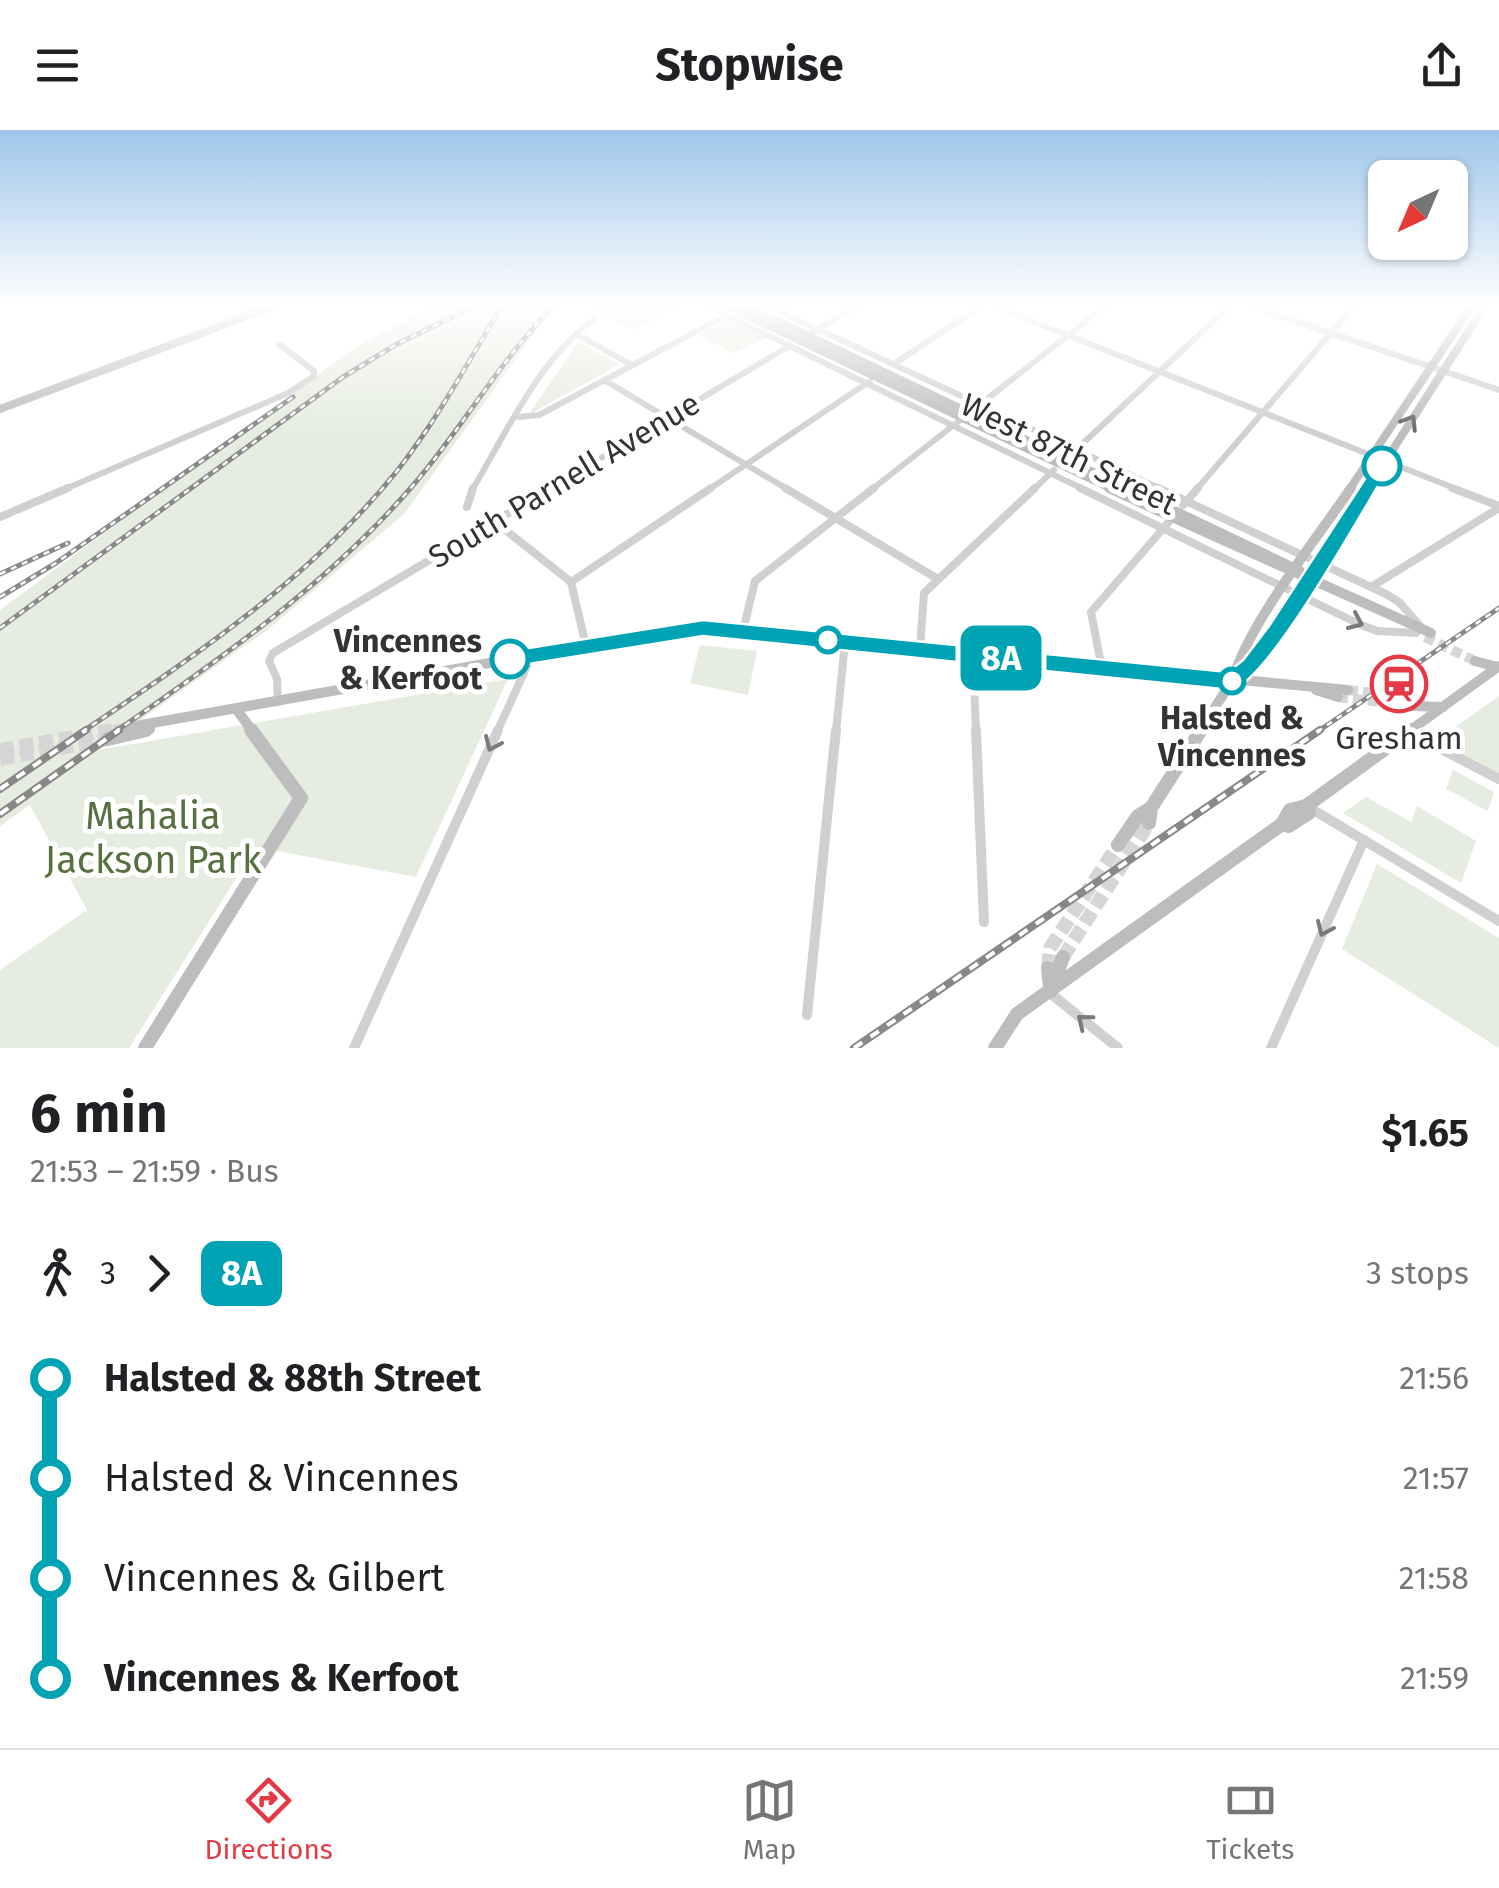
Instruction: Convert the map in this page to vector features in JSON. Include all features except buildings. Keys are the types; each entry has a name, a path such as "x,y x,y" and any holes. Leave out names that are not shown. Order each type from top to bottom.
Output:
{"main road":[{"path":"0,408 163,347"},
{"name":"West 87th Street","path":"815,347 1424,633"},
{"name":"West 87th Street","path":"831,347 880,374"},
{"path":"1149,823 1151,808 1232,681 1237,664 1444,347"},
{"path":"1232,681 1250,666 1300,595 1459,347"},
{"path":"124,728 687,628 1343,693"},
{"path":"1479,659 1498,667"},
{"path":"994,1048 1017,1014 1282,824 1289,826 1305,819 1309,813 1306,806 1498,667"},
{"path":"1420,703 1443,707"},
{"path":"145,1048 300,798 237,710"},
{"path":"108,740 167,723"},
{"path":"1118,845 1138,816 1151,808"},
{"path":"1050,993 1063,957"},
{"path":"1048,968 1050,993"}],"street":[{"path":"0,517 288,393 314,376 314,371 283,347"},
{"path":"467,507 468,496 567,347"},
{"path":"599,347 632,365"},
{"path":"519,417 539,414 662,347"},
{"name":"South Parnell Avenue","path":"278,702 277,679 268,658 789,347"},
{"name":"West 87th Street","path":"792,347 1369,628 1424,633"},
{"name":"West 87th Street","path":"856,347 1371,587 1399,602 1424,633"},
{"path":"571,582 920,347"},
{"path":"743,631 755,581 1053,347"},
{"path":"1098,347 1499,507"},
{"path":"920,650 924,593 1186,347"},
{"path":"1102,668 1091,612 1319,347"},
{"path":"1372,347 1499,390"},
{"path":"604,380 938,579"},
{"path":"1371,587 1499,507"},
{"path":"494,521 571,582 586,646"},
{"path":"808,1015 845,642"},
{"path":"974,655 984,922"},
{"path":"354,1048 532,656"},
{"path":"1409,732 1499,780"},
{"path":"1306,806 1499,921"},
{"path":"1271,1048 1364,840"},
{"path":"1050,993 1118,1048"}],"green space":[{"name":"Mahalia Jackson Park","path":"525,347 404,514 267,630 98,750 508,679 416,877 256,847 129,1048 0,1048 0,970 87,910 30,805 0,826 0,610 353,349"},
{"path":"575,347 587,347 620,364 532,413"},
{"path":"721,347 747,347 733,353"},
{"path":"700,645 757,651 748,695 690,683"},
{"path":"1499,696 1499,774 1436,741"},
{"path":"1453,770 1494,792 1488,811 1446,789"},
{"path":"1366,797 1411,822 1417,806 1476,841 1461,883 1343,813"},
{"path":"1377,864 1499,938 1499,1048 1342,949"}],"tunnel":[{"path":"1425,637 1475,661"},
{"path":"1348,690 1425,699"},
{"path":"1338,697 1414,706"},
{"path":"99,732 124,728"},
{"path":"0,750 113,730"},
{"path":"0,759 108,739"},
{"path":"1063,957 1149,823"},
{"path":"1048,968 1050,948 1118,845"}],"railway":[{"path":"0,628 343,377 392,347"},
{"path":"82,732 250,613 327,546 397,471 478,347"},
{"path":"115,732 270,620 343,558 428,467 517,347"},
{"path":"0,597 56,563 293,397"},
{"path":"0,574 68,543"},
{"path":"1317,732 1499,608"},
{"path":"0,789 86,730"},
{"path":"0,814 119,730"},
{"path":"854,1048 1320,730"}],"bus line":[{"name":"8A","path":"510,659 703,628 1232,681 1250,666 1276,632 1382,466"}],"place":[{"name":"Vincennes & Kerfoot","path":"510,659"},
{"name":"Halsted & Vincennes","path":"1232,681"},
{"name":"Gresham","path":"1399,684"}]}
